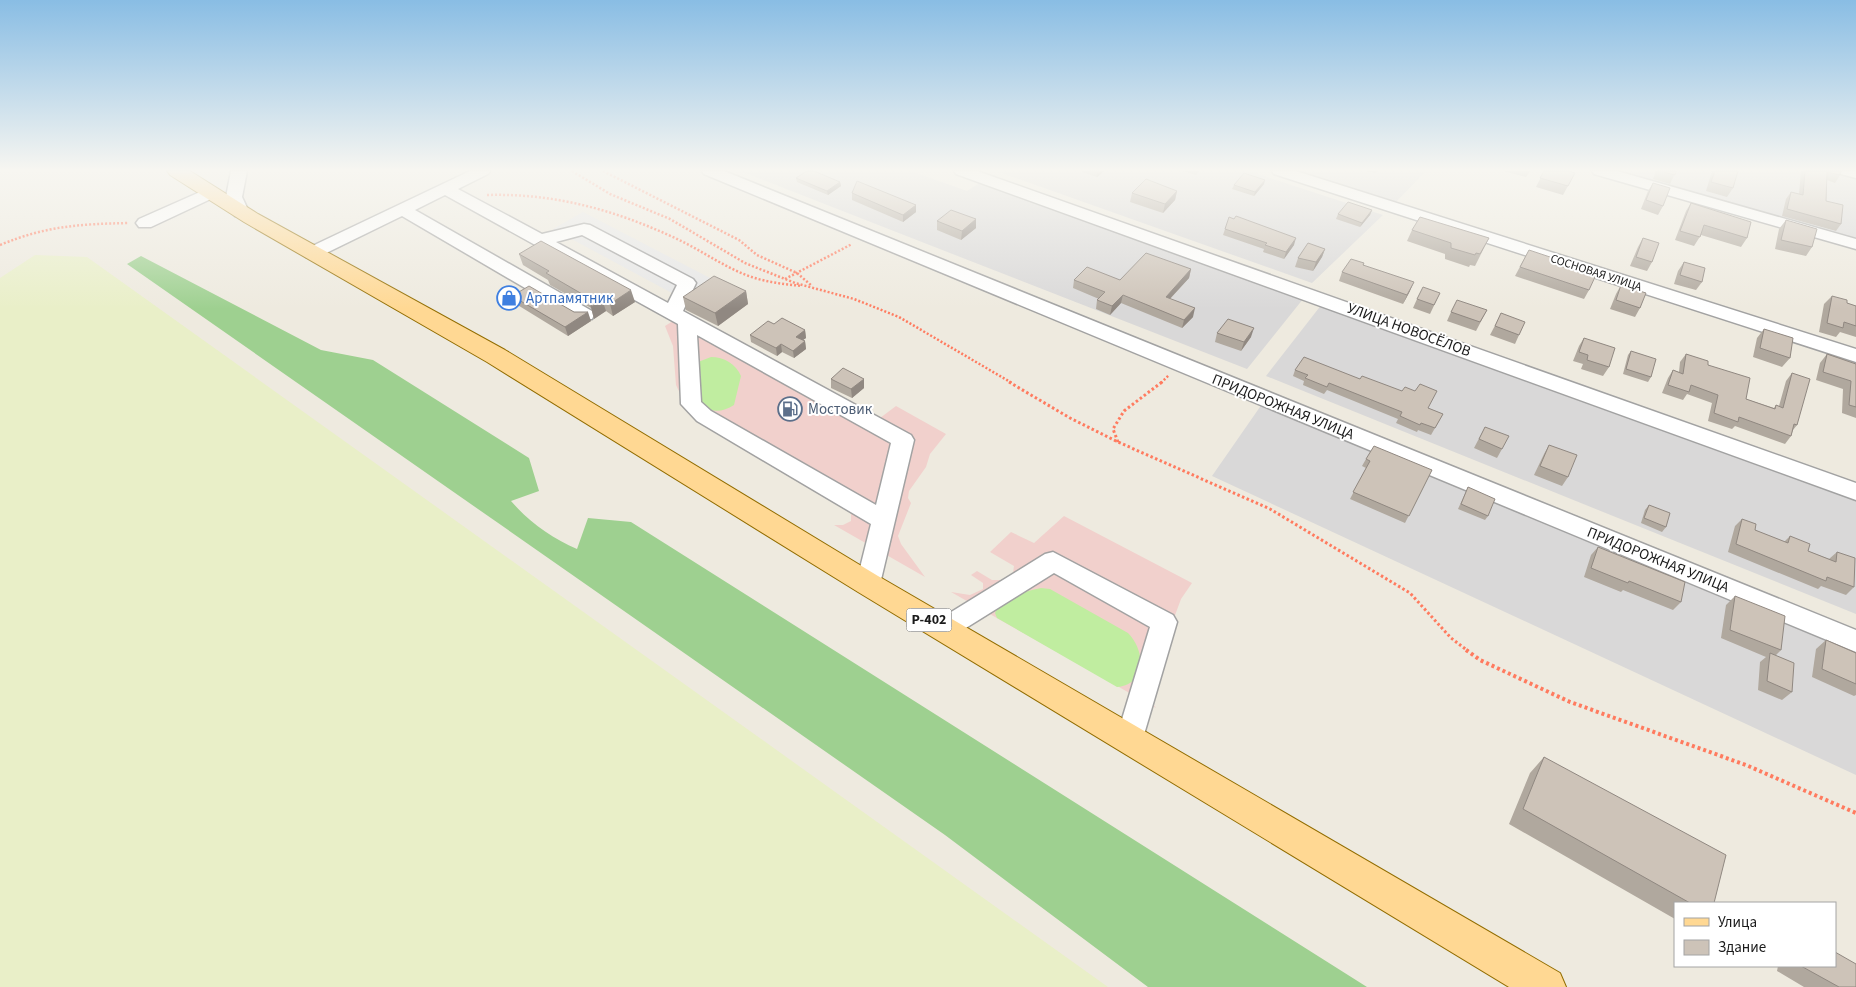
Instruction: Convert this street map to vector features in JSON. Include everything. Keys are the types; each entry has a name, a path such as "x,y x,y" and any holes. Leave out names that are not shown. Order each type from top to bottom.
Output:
{"main road":[{"name":"Р-402","path":"250,217 496,356 868,584 1546,987"}],"street":[{"path":"145,223 157,217"},
{"path":"312,253 386,217"},
{"path":"416,217 585,316"},
{"path":"498,217 903,440 868,584"},
{"name":"ПРИДОРОЖНАЯ УЛИЦА","path":"822,217 1856,641"},
{"name":"УЛИЦА НОВОСЁЛОВ","path":"1090,217 1856,492"},
{"name":"СОСНОВАЯ УЛИЦА","path":"1423,217 1856,356"},
{"path":"1762,217 1856,244"},
{"path":"541,240 584,229 687,283 680,317 691,404 704,416 884,520"},
{"path":"944,629 1053,561 1164,622 1130,739"}],"path":[{"path":"621,217 667,234 704,251 737,271 766,282 813,288"},
{"path":"665,217 745,263 813,288 854,299 899,317 1070,418 1118,442 1270,509 1410,593 1451,638 1480,660 1570,702 1746,765 1856,813"},
{"path":"695,217 739,240 757,255 797,273 813,288"},
{"path":"0,245 28,233 73,224 145,223"},
{"path":"786,279 868,236"},
{"path":"1118,442 1113,429 1117,418 1124,409 1153,391 1181,364"}],"shaded area":[{"path":"574,217 593,217 712,279 683,299 553,229"},
{"path":"858,217 1077,217 1303,299 1247,369"},
{"path":"1126,217 1381,217 1312,283"},
{"path":"1776,217 1856,217 1856,240"},
{"path":"1322,304 1856,497 1856,614 1266,376"},
{"path":"684,314 750,352 880,418 896,406 946,434 930,454 926,467 909,491 908,498 911,503 898,536 901,544 925,577 834,525 843,525 851,521 851,514 847,509 684,402 676,385 673,346 665,326"},
{"path":"1262,404 1856,648 1856,775 1212,476"},
{"path":"1064,516 1192,583 1181,599 1152,678 1150,700 1156,708 951,592 970,595 983,589 983,583 971,575 977,571 992,580 1005,580 1013,573 1014,566 990,552 1011,532 1034,543"}],"green space":[{"path":"35,255 87,257 1108,987 0,987 0,278"},
{"path":"141,256 321,350 373,360 529,458 539,491 511,501 533,523 559,540 577,549 588,518 631,522 1367,987 1148,987 945,835 127,264"},
{"path":"711,357 729,362 741,376 734,405 722,410 714,411 702,406 695,369 698,362"},
{"path":"1041,588 1050,589 1128,633 1138,648 1140,657 1139,673 1134,680 1127,685 1117,687 997,618 995,613 998,607 1008,599 1021,593"}],"building":[{"path":"942,217 971,217 976,219 962,231 937,221"},
{"path":"1229,217 1234,219 1239,217 1296,238 1286,252 1265,245 1267,243 1225,229"},
{"path":"1346,217 1367,217 1362,223"},
{"path":"1420,217 1489,238 1480,254 1476,253 1475,255 1451,248 1451,243 1412,230"},
{"path":"1685,217 1735,217 1751,222 1747,238 1704,225 1700,237 1680,231"},
{"path":"1816,217 1842,217 1841,224"},
{"path":"1786,220 1817,229 1812,247 1781,240"},
{"path":"1643,238 1659,243 1652,262 1636,257"},
{"path":"541,241 631,290 610,304 602,299 591,307 592,302 589,298 546,273 549,271 519,254"},
{"path":"1308,243 1325,249 1316,262 1298,258"},
{"path":"1529,250 1553,258 1551,263 1595,277 1589,290 1520,267"},
{"path":"1146,253 1191,269 1166,297 1195,308 1184,320 1123,295 1112,306 1097,300 1105,292 1074,280 1087,267 1120,280"},
{"path":"1351,259 1364,263 1363,265 1414,282 1407,295 1342,272"},
{"path":"1684,262 1705,268 1702,282 1680,275"},
{"path":"714,276 746,291 715,313 683,297"},
{"path":"1621,285 1646,293 1640,308 1616,300"},
{"path":"529,286 574,312 588,312 565,327 512,296"},
{"path":"1423,287 1440,293 1434,305 1417,299"},
{"path":"1832,296 1847,300 1847,303 1856,306 1856,326 1844,322 1843,328 1827,323"},
{"path":"1457,300 1487,310 1480,322 1451,312"},
{"path":"1501,313 1525,322 1519,335 1495,326"},
{"path":"782,318 805,330 796,337 805,341 793,351 781,344 776,348 750,335 768,321 774,324"},
{"path":"1228,319 1254,328 1244,342 1217,333"},
{"path":"1764,329 1793,338 1790,358 1760,348"},
{"path":"1584,338 1615,348 1609,367 1587,360 1588,355 1579,352"},
{"path":"1631,351 1656,359 1651,377 1626,369"},
{"path":"1686,354 1708,361 1708,365 1750,378 1746,399 1775,409 1776,405 1783,408 1792,373 1810,379 1797,425 1794,424 1791,436 1739,417 1738,422 1714,413 1718,395 1691,385 1689,392 1668,385 1673,370 1683,374"},
{"path":"1827,354 1856,364 1856,407 1849,405 1851,381 1823,372"},
{"path":"1304,357 1360,379 1362,376 1402,391 1405,387 1415,391 1420,384 1437,391 1428,408 1443,414 1435,428 1421,423 1420,425 1400,416 1402,412 1329,383 1327,387 1305,378 1308,375 1295,370"},
{"path":"843,368 864,379 851,389 831,379"},
{"path":"1485,427 1509,436 1502,449 1479,439"},
{"path":"1549,445 1577,455 1568,477 1540,466"},
{"path":"1374,446 1432,470 1409,516 1353,492 1370,461 1366,459"},
{"path":"1468,487 1495,499 1488,516 1461,504"},
{"path":"1649,505 1670,513 1666,527 1644,518"},
{"path":"1742,519 1756,524 1755,530 1788,543 1790,536 1810,544 1808,551 1836,562 1837,552 1855,558 1854,587 1827,577 1826,581 1736,544"},
{"path":"1598,547 1685,582 1681,602 1591,568"},
{"path":"1735,596 1785,616 1781,650 1730,630"},
{"path":"1826,640 1856,653 1856,684 1822,669"},
{"path":"1770,653 1794,663 1792,692 1767,681"},
{"path":"1544,757 1726,855 1714,902 1688,902 1523,809"},
{"path":"1836,953 1856,964 1856,987 1839,987 1803,967 1836,967"}],"place":[{"name":"Артпамятник","path":"509,298"},
{"name":"Мостовик","path":"790,409"}]}
